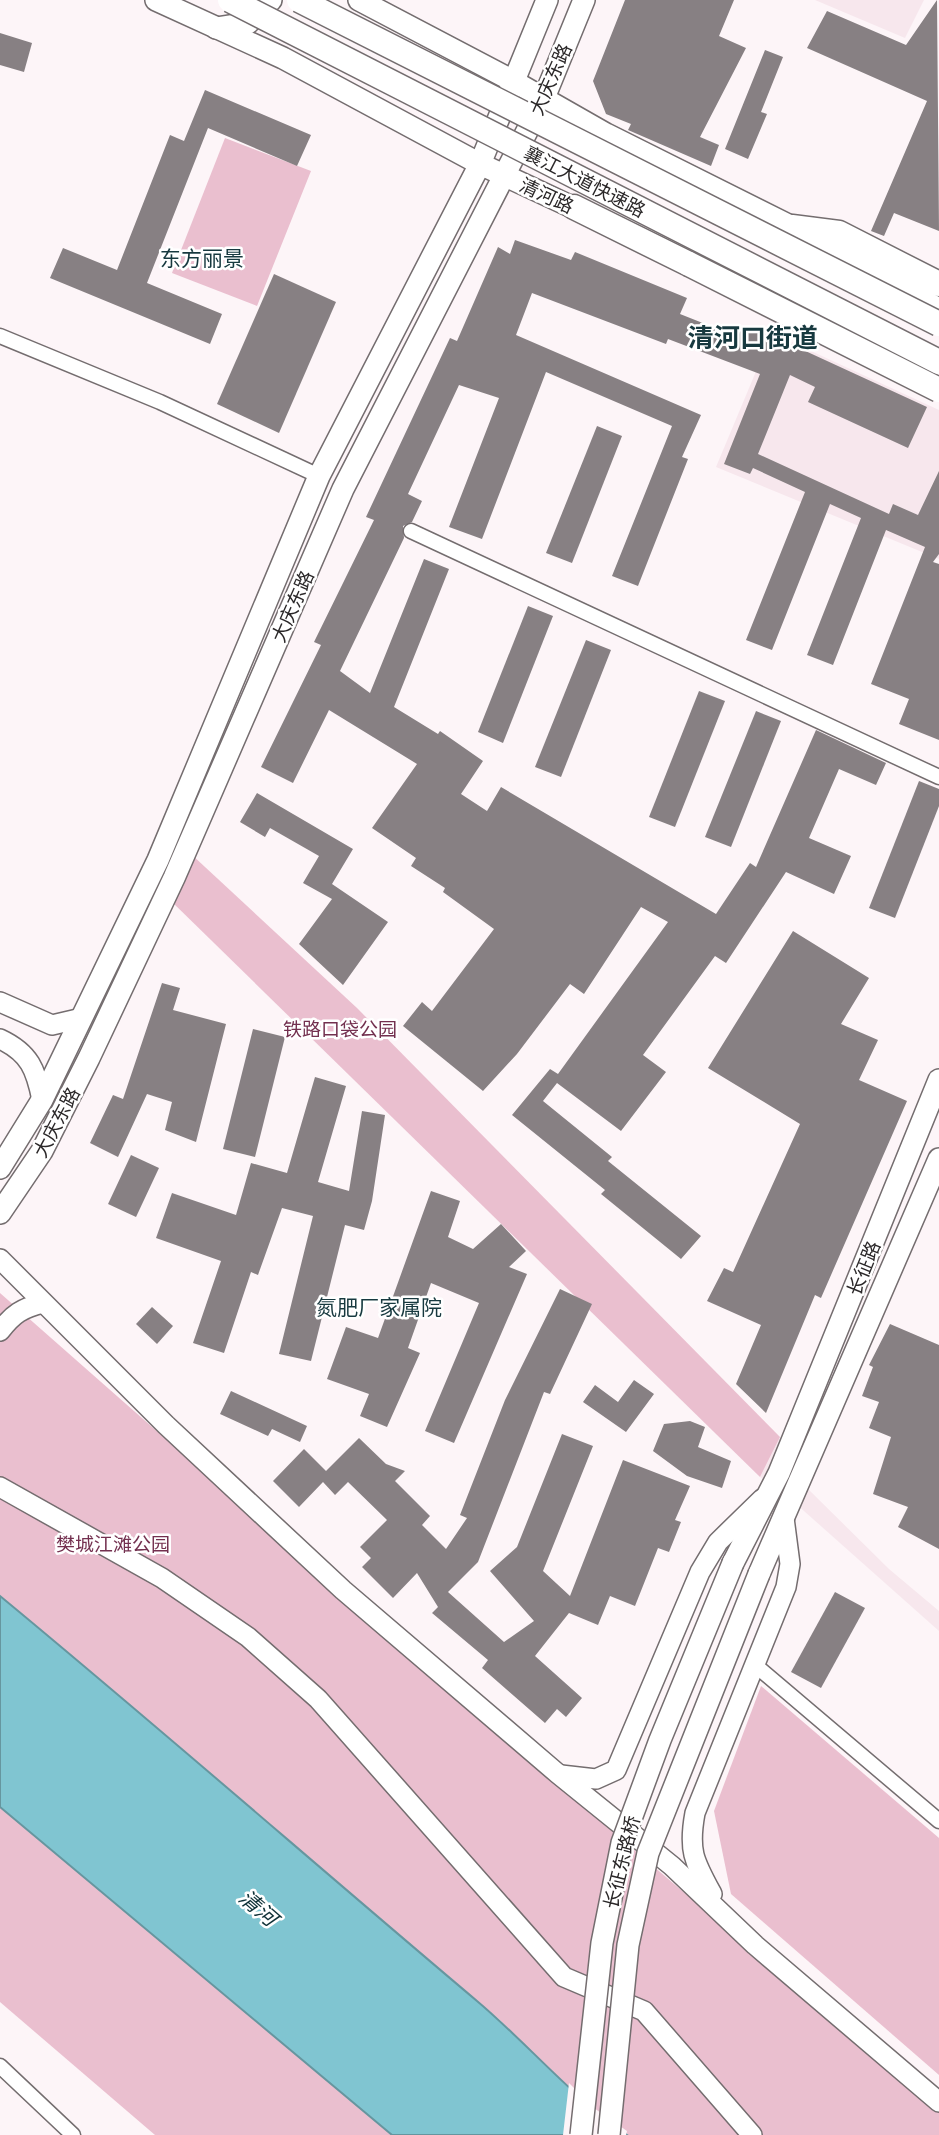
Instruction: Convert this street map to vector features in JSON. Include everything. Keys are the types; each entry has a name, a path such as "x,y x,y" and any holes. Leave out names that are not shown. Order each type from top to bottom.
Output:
{"highway":[{"name":"襄江大道快速路","path":"230,0 939,362"},
{"name":"襄江大道快速路","path":"299,0 939,324"},
{"path":"574,207 939,390"},
{"path":"793,227 839,233 939,284"}],"main road":[{"name":"清河路","path":"156,0 283,58 480,164 574,207 716,288 939,390"},
{"path":"216,28 247,23 271,0"},
{"path":"359,0 513,81 606,134 793,227 939,309"},
{"name":"大庆东路","path":"0,1168 42,1100 158,860 319,476 480,164 547,0"},
{"name":"大庆东路","path":"0,1213 42,1151 89,1058 174,878 343,489 488,211 502,174 544,98 584,0"},
{"name":"长征路","path":"768,1494 786,1456 939,1080"},
{"name":"长征路","path":"784,1518 939,1159"},
{"name":"长征东路桥","path":"581,2135 602,1943 622,1843 660,1740 733,1563 768,1494"},
{"name":"长征东路桥","path":"609,2135 628,1945 648,1853 784,1518"}],"street":[{"path":"0,336 160,402 319,476"},
{"path":"411,531 939,777"},
{"path":"0,1002 52,1025 82,1018"},
{"path":"0,1039 11,1044 36,1070 42,1100"},
{"path":"0,1259 166,1426 343,1590 557,1773 672,1866 755,1945 939,2102"},
{"path":"0,1331 20,1299 16,1276"},
{"path":"13,1314 24,1307 43,1303"},
{"path":"0,1487 162,1578 248,1637 318,1699 564,1977 644,2011 752,2135"},
{"path":"600,1808 700,1572 719,1542 768,1494"},
{"path":"672,1866 786,1587 790,1564 784,1518"},
{"path":"755,1665 939,1821"},
{"path":"557,1773 577,1779 596,1779 616,1770"},
{"path":"695,1813 690,1840 691,1856 719,1908"},
{"path":"0,2066 73,2135"}],"shaded area":[{"path":"815,0 924,0 905,38"},
{"path":"772,333 939,410 939,559 716,467"},
{"path":"780,1437 806,1487 889,1569 939,1611 939,1631 786,1495 760,1477"}],"green space":[{"path":"225,138 311,171 257,306 172,273"},
{"name":"铁路口袋公园","path":"191,854 357,1008 780,1437 760,1477 170,900"},
{"name":"樊城江滩公园","path":"0,1293 555,1782 939,2111 939,2135 627,2135 592,2111 500,2020 0,1596"},
{"path":"761,1686 939,1838 939,2075 731,1894 714,1811"},
{"path":"0,1807 392,2135 155,2135 0,2002"}],"water":[{"name":"清河","path":"0,1596 477,2001 587,2104 627,2135 392,2135 0,1807"}],"pier":[{"path":"569,2083 594,2108 627,2131 626,2135 563,2135"}],"building":[{"path":"625,0 734,0 719,36 746,48 700,137 719,145 711,166 628,130 631,124 606,114 593,81"},
{"path":"937,0 939,231 894,213 884,236 871,231 927,101 807,48 827,11 906,45"},
{"path":"0,33 32,43 24,72 0,65"},
{"path":"765,50 783,57 761,112 767,114 748,159 725,149"},
{"path":"205,90 311,135 297,166 208,128 147,283 222,314 210,344 50,278 63,248 117,270 170,135 184,141"},
{"path":"515,240 571,260 575,252 687,298 680,314 738,337 742,326 775,337 927,407 908,448 808,402 815,387 790,375 758,454 889,514 893,504 918,515 939,471 939,554 933,562 939,564 939,740 899,724 909,699 871,684 925,547 886,530 833,665 807,655 861,518 830,504 772,650 746,640 805,492 753,468 750,474 724,464 760,374 668,339 666,344 532,293 516,335 701,415 682,457 688,459 638,586 612,576 672,426 546,372 482,539 449,527 499,398 459,385 408,494 422,501 412,522 403,526 404,538 340,671 370,693 424,559 449,569 394,707 438,734 440,731 483,761 461,794 487,811 501,787 716,914 750,863 756,867 816,730 886,763 876,785 839,769 809,838 851,856 834,894 786,872 726,963 715,956 643,1055 666,1072 621,1131 557,1083 543,1101 612,1157 608,1161 701,1236 681,1259 601,1194 605,1190 512,1115 550,1069 558,1074 668,922 641,907 584,994 570,984 517,1054 483,1091 403,1026 422,1002 432,1011 494,929 443,892 445,888 411,866 416,858 372,828 417,764 329,710 293,783 261,767 321,645 314,642 374,520 366,517 450,338 457,341 498,247 510,254"},
{"path":"274,274 336,302 279,433 217,404"},
{"path":"597,426 622,436 572,563 546,553"},
{"path":"528,606 553,616 503,743 478,732"},
{"path":"586,640 611,650 561,777 535,767"},
{"path":"699,691 725,701 675,827 649,817"},
{"path":"756,711 781,721 731,847 705,837"},
{"path":"919,781 939,789 939,806 895,918 869,908"},
{"path":"257,793 353,849 332,884 388,922 343,985 299,944 332,899 303,883 319,856 270,828 265,837 240,822"},
{"path":"793,931 869,978 841,1024 878,1040 859,1080 907,1101 821,1298 815,1295 766,1413 736,1384 761,1325 707,1301 724,1268 733,1272 800,1124 708,1068"},
{"path":"162,983 180,988 173,1010 226,1024 196,1142 165,1130 172,1102 147,1094 118,1157 90,1143 113,1095 123,1099"},
{"path":"253,1029 285,1037 255,1157 223,1149"},
{"path":"315,1077 346,1086 318,1182 349,1191 362,1111 385,1115 372,1201 364,1230 345,1225 311,1361 279,1354 313,1216 282,1208 258,1275 251,1272 224,1353 193,1343 221,1261 156,1238 172,1193 236,1215 251,1163 287,1173"},
{"path":"131,1155 159,1168 136,1217 108,1204"},
{"path":"431,1191 460,1201 448,1237 473,1249 501,1224 526,1251 509,1267 527,1274 454,1443 425,1431 479,1303 431,1283 408,1348 420,1353 387,1427 360,1416 369,1394 327,1379 346,1327 378,1338"},
{"path":"560,1289 592,1304 550,1394 544,1392 478,1562 448,1592 504,1642 534,1621 490,1571 517,1547 562,1434 593,1446 543,1571 570,1596 623,1460 690,1486 675,1520 681,1522 669,1552 658,1548 635,1606 610,1596 598,1625 569,1613 535,1656 582,1698 566,1717 557,1709 545,1723 482,1668 488,1660 432,1613 438,1607 417,1573 393,1598 362,1567 371,1558 360,1547 387,1520 348,1482 335,1495 323,1482 299,1507 273,1481 304,1449 326,1471 359,1438 386,1464 405,1471 395,1481 430,1516 422,1525 446,1549 467,1518 460,1515 505,1400"},
{"path":"152,1307 173,1326 157,1344 136,1324"},
{"path":"890,1324 939,1345 939,1549 898,1527 908,1507 873,1494 891,1437 869,1428 879,1402 862,1396 873,1367 869,1365"},
{"path":"634,1380 654,1394 626,1432 583,1402 595,1385 618,1402"},
{"path":"231,1391 307,1426 300,1442 272,1429 268,1436 220,1414"},
{"path":"690,1421 705,1427 698,1447 731,1461 722,1488 687,1476 653,1451 664,1424"},
{"path":"835,1592 865,1608 821,1688 791,1672"}],"district":[{"name":"东方丽景","path":"202,257"},
{"name":"清河口街道","path":"753,336"},
{"name":"氮肥厂家属院","path":"379,1306"}]}
